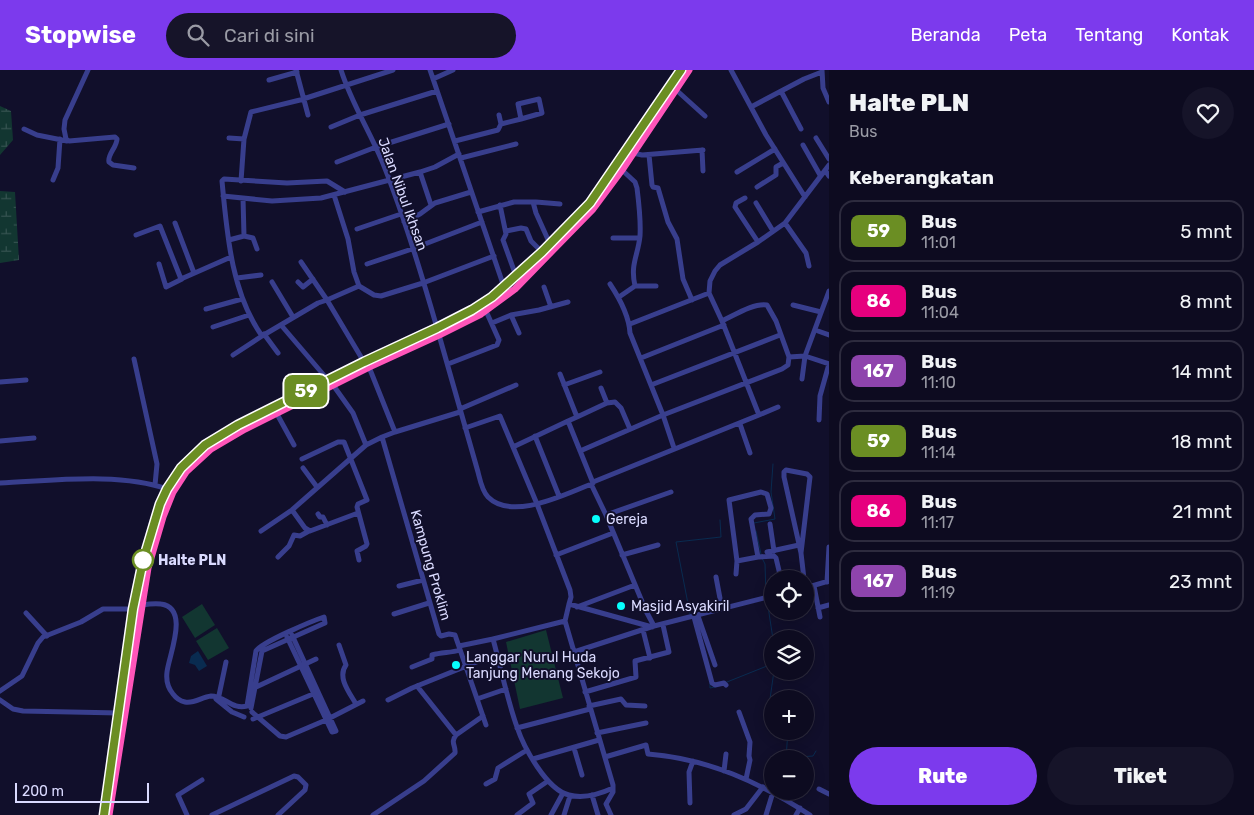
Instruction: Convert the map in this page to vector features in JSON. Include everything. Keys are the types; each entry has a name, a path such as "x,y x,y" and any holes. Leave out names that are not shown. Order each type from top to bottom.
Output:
{"highway":[{"path":"104,815 133,609 150,533 181,468 209,442 238,425 366,364 486,311 515,289 592,210 633,153 674,87 681,70"},
{"path":"438,332 482,304 504,287 550,244 596,194 674,87 689,70"},
{"path":"109,815 151,556 170,490 211,449 245,429 277,414 331,382"}],"street":[{"path":"67,140 64,136 64,124 88,70"},
{"name":"Jalan Nibul Ikhsan","path":"341,70 346,86 376,147 404,222 448,364 484,492 495,502 512,506 537,504"},
{"path":"241,181 244,139 251,112 304,99 393,70"},
{"path":"430,70 504,287"},
{"path":"433,79 453,70"},
{"path":"731,70 783,163 805,197"},
{"path":"269,80 296,71 308,115"},
{"path":"751,107 822,71 824,88 829,102"},
{"path":"674,87 705,116"},
{"path":"331,127 360,115 437,91"},
{"path":"780,92 801,129"},
{"path":"501,124 521,119 542,113 539,99 518,104 521,119"},
{"path":"455,141 495,131 500,128 499,115"},
{"path":"337,162 376,147 449,124"},
{"path":"24,129 37,135 67,140 115,137 117,142 109,162 113,165 134,168"},
{"path":"229,138 244,139"},
{"path":"816,138 829,159"},
{"path":"53,180 58,168 60,139"},
{"path":"223,196 272,201 334,195 420,172 460,156 516,144"},
{"path":"803,145 820,176"},
{"path":"737,172 775,149"},
{"path":"633,153 649,155 703,150 704,172"},
{"path":"649,155 652,185 658,188 668,222 676,235 680,253 682,279 692,300"},
{"path":"757,187 776,175 776,168 783,163"},
{"path":"759,416 723,323 709,293 710,281 718,267 785,223 829,165"},
{"path":"622,170 634,182 636,188 639,238 632,269 635,286"},
{"path":"825,170 829,176"},
{"path":"420,172 431,205"},
{"path":"278,353 249,315 242,299 231,257 222,181 223,179 287,183 326,181 344,192"},
{"path":"404,222 420,214 431,205 472,192"},
{"path":"334,195 348,239 353,267 359,286 377,296 423,282 494,256"},
{"path":"243,198 244,236"},
{"path":"745,198 736,203 735,208 758,242"},
{"path":"478,212 514,202 560,204"},
{"path":"534,202 536,213 550,244"},
{"path":"756,203 773,231"},
{"path":"500,206 506,231 506,236 503,240 516,276"},
{"path":"357,229 401,214"},
{"path":"158,218 182,279"},
{"path":"367,264 482,222"},
{"path":"175,223 194,273"},
{"path":"785,223 806,253 809,266"},
{"path":"136,235 160,226"},
{"path":"506,231 520,228 526,229 531,241 542,252"},
{"path":"229,240 244,236 253,238 257,249"},
{"path":"613,238 639,238"},
{"path":"159,264 166,286 231,257"},
{"path":"301,262 328,300 366,364 395,432"},
{"path":"237,278 261,276"},
{"path":"298,282 303,287 313,279"},
{"path":"272,282 293,318"},
{"path":"610,284 619,297 630,324 630,333 664,415 674,448"},
{"path":"233,355 318,303 359,286"},
{"path":"619,297 635,286 656,286"},
{"path":"544,287 551,307"},
{"path":"802,380 805,356 829,291"},
{"path":"630,324 709,293"},
{"path":"206,309 242,299"},
{"path":"492,323 511,314 568,302"},
{"path":"580,451 785,367 789,363 789,357 776,321 768,305 765,304 752,307 723,323 641,358"},
{"path":"792,305 822,310 829,309"},
{"path":"448,364 497,345 499,340 486,311"},
{"path":"511,314 518,333"},
{"path":"212,327 249,315"},
{"path":"281,326 331,382 353,413 366,445"},
{"path":"818,331 829,335"},
{"path":"651,385 780,335"},
{"path":"789,357 805,356 829,364 820,396 819,420"},
{"path":"134,359 157,464 155,485"},
{"path":"564,385 600,372"},
{"path":"560,374 577,416"},
{"path":"0,382 26,380"},
{"path":"261,531 292,510 366,445 395,432 460,410 516,385"},
{"path":"600,388 607,403"},
{"path":"513,447 607,403 615,402 619,405 630,429"},
{"path":"537,504 593,484 674,448 759,416 778,406"},
{"path":"277,414 294,445"},
{"path":"465,428 500,416 570,590 571,597 565,621 614,788 606,804 611,815"},
{"path":"568,421 634,585 653,627"},
{"path":"740,424 750,454"},
{"path":"535,436 559,496"},
{"name":"Kampung Proklim","path":"382,437 439,634 455,635 460,648"},
{"path":"0,441 34,438"},
{"path":"302,459 342,441 344,442 366,499 366,502 357,505 367,544 357,551 359,560"},
{"path":"303,468 317,487"},
{"path":"801,553 810,477 807,474 786,470 784,477 803,570"},
{"path":"0,483 125,480 155,485 170,490"},
{"path":"606,515 671,492"},
{"path":"736,574 737,561 729,500 732,498 763,492 768,496 771,512 767,515 754,516 751,520 763,556"},
{"path":"292,510 309,531"},
{"path":"278,557 289,546 294,535 300,536 358,513"},
{"path":"318,514 320,517 323,517 327,525"},
{"path":"770,524 774,551"},
{"path":"556,555 613,533"},
{"path":"622,555 658,545"},
{"path":"763,556 774,551 799,545"},
{"path":"820,617 814,586 828,581 829,547"},
{"path":"737,561 774,556 777,559 779,570"},
{"path":"716,577 722,609"},
{"path":"399,586 423,580"},
{"path":"578,607 634,585"},
{"path":"574,652 653,627 764,598"},
{"path":"394,614 429,603"},
{"path":"142,605 162,604 170,607 174,614 177,632 167,674 169,688 174,696 188,702 217,698 233,706 248,708"},
{"path":"568,604 653,627"},
{"path":"818,608 829,605"},
{"path":"0,691 22,676 38,643 47,636 81,622 102,609 133,609"},
{"path":"26,613 47,636"},
{"path":"693,617 714,665"},
{"path":"693,617 712,683 716,685 724,683 726,685"},
{"path":"253,718 248,708 260,650 325,618 325,623 289,636"},
{"path":"412,667 432,658 432,655 442,652 450,653 460,648 565,621"},
{"path":"585,692 636,677 634,661 670,651 663,625"},
{"path":"643,630 650,658"},
{"path":"289,636 328,718"},
{"path":"493,639 517,728 527,750 548,781 570,796 592,796 614,788"},
{"path":"339,645 346,665 342,674 343,681 356,704"},
{"path":"460,648 486,725"},
{"path":"388,700 479,661 498,658"},
{"path":"254,688 316,659"},
{"path":"217,698 226,662"},
{"path":"303,665 313,694 328,718"},
{"path":"256,667 254,688 248,708 241,712 283,737 328,718 363,700"},
{"path":"417,686 456,735"},
{"path":"477,699 506,690"},
{"path":"217,698 232,712 253,718 313,694"},
{"path":"517,728 621,699 626,705 645,706"},
{"path":"0,700 13,709 119,713"},
{"path":"739,712 750,742 750,760 746,779"},
{"path":"373,815 424,781 455,753 452,741 456,735 483,716"},
{"path":"597,733 646,723"},
{"path":"533,759 600,740"},
{"path":"604,757 646,745 648,754 694,761 763,787 746,809 734,815"},
{"path":"574,748 582,775"},
{"path":"486,784 495,779 498,768 527,750"},
{"path":"724,771 726,754"},
{"path":"690,803 689,772 694,761"},
{"path":"212,815 220,813 294,776 298,777 306,785 306,788 278,815"},
{"path":"187,815 178,795 202,780"},
{"path":"517,815 533,804 529,794 548,781"},
{"path":"820,790 829,794"},
{"path":"550,815 563,793"},
{"path":"564,815 570,796"},
{"path":"592,796 598,815"},
{"path":"766,815 771,800"},
{"path":"787,800 810,815"},
{"path":"796,815 800,808"}],"green space":[{"path":"0,106 11,111 13,140 0,155"},
{"path":"0,191 15,192 19,260 0,263"},
{"path":"202,604 215,625 195,638 182,617"},
{"path":"217,628 229,648 208,660 196,641"},
{"path":"546,630 563,698 520,709 506,642"}],"water":[{"path":"198,651 207,666 199,671 195,665 189,663 191,656"}],"waterway":[{"path":"754,523 775,519 771,492 773,464"},
{"path":"690,614 676,542 721,537 720,520"},
{"path":"756,531 761,554"},
{"path":"762,558 765,570"},
{"path":"770,620 772,630"},
{"path":"727,682 764,667"},
{"path":"771,690 773,680"},
{"path":"710,683 710,688 715,687"},
{"path":"787,740 787,750"}],"bus line":[{"name":"59","path":"104,815 133,609 143,561 160,504 167,489 181,468 205,445 221,434 364,362 437,328 472,310 492,297 542,252 590,203 681,70"}],"place":[{"name":"Gereja","path":"596,519"},
{"name":"Halte PLN","path":"143,560"},
{"name":"Masjid Asyakiril","path":"621,606"},
{"name":"Langgar Nurul Huda Tanjung Menang Sekojo","path":"456,665"}]}
